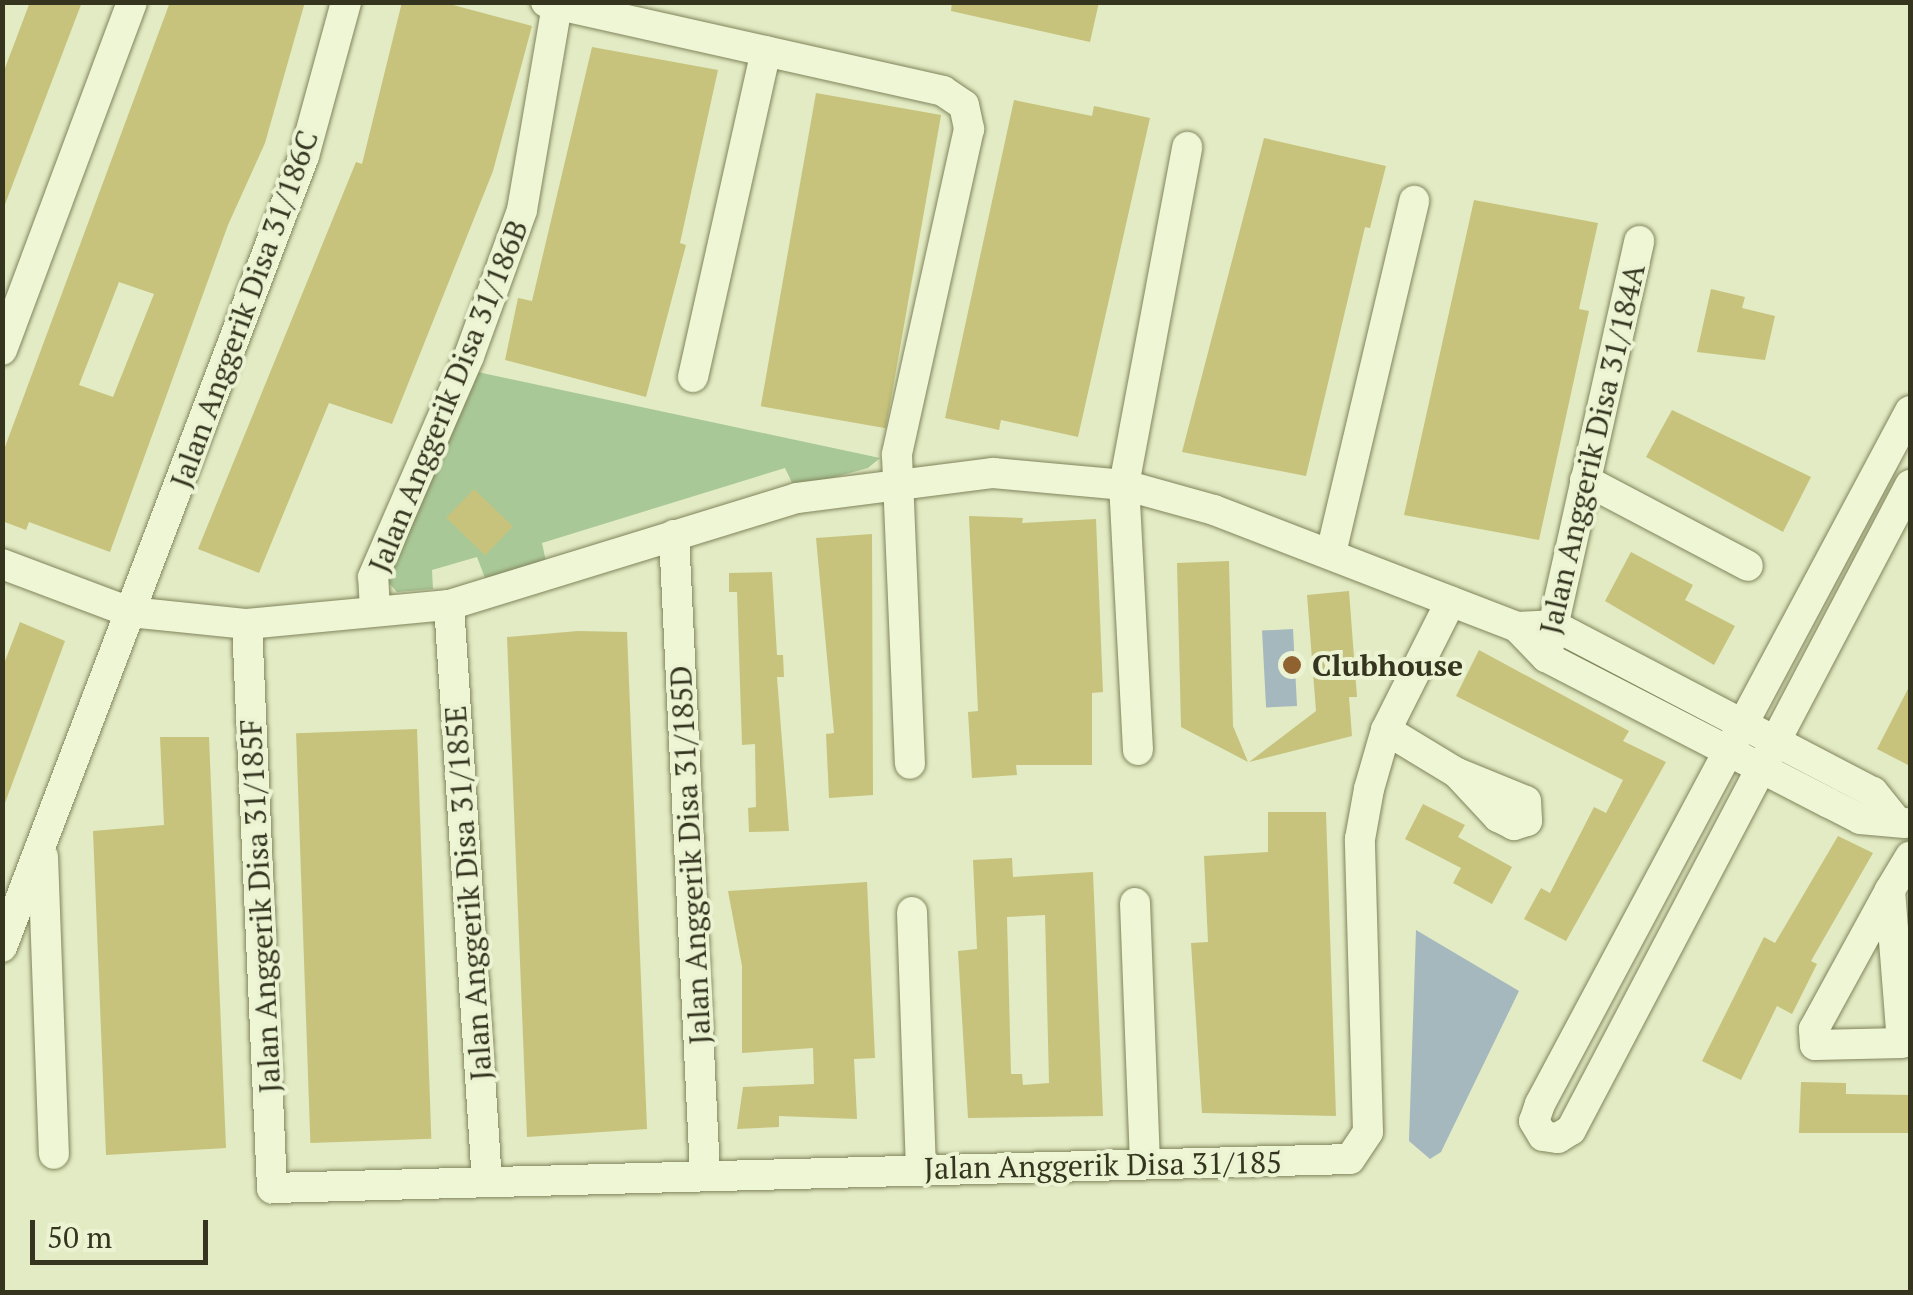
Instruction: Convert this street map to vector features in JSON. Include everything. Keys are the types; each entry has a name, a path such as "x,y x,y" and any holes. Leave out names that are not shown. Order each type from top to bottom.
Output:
{"street":[{"path":"2,350 132,2"},
{"name":"Jalan Anggerik Disa 31/186C","path":"2,948 304,156 346,2"},
{"path":"551,4 943,90 955,96 969,117 898,455 910,764"},
{"name":"Jalan Anggerik Disa 31/186B","path":"375,610 372,577 468,356 522,210 551,4"},
{"path":"693,377 766,51"},
{"path":"1138,750 1124,485 1187,147"},
{"path":"1330,553 1414,202"},
{"name":"Jalan Anggerik Disa 31/184A","path":"1546,657 1638,241"},
{"path":"1910,410 1540,1104 1534,1121 1543,1136 1558,1138 1571,1130 1910,484"},
{"path":"2,564 130,612 247,624 449,605 797,498 993,473 1124,485 1330,553 1517,626 1554,625 1734,737"},
{"path":"1585,480 1748,566"},
{"name":"Jalan Anggerik Disa 31/185D","path":"674,536 705,1174"},
{"name":"Jalan Anggerik Disa 31/185","path":"272,1188 921,1167 1339,1162 1366,1143 1360,839 1386,730 1451,602"},
{"name":"Jalan Anggerik Disa 31/185E","path":"449,605 487,1181"},
{"name":"Jalan Anggerik Disa 31/185F","path":"247,624 272,1188"},
{"path":"1517,626 1546,657 1734,737 1836,790 1873,792 1902,821"},
{"path":"1386,730 1456,772"},
{"path":"42,844 54,1154"},
{"path":"1890,890 1902,1044 1814,1045 1814,1028 1890,890 1910,857"},
{"path":"1134,903 1144,1164"},
{"path":"912,912 921,1167"}],"green space":[{"path":"473,371 880,458 868,468 794,487 785,468 542,543 547,566 485,578 477,557 432,570 433,589 397,592 389,583 391,567"}],"shaded area":[{"path":"1293,629 1297,706 1266,708 1262,631"},
{"path":"1416,930 1519,991 1441,1152 1430,1159 1409,1141"}],"building":[{"path":"30,2 82,2 4,207 2,76"},
{"path":"170,2 305,2 265,143 228,225 110,552 29,522 26,530 2,521 2,455","holes":["119,282 154,294 113,397 79,385"]},
{"path":"402,2 442,2 532,26 493,171 392,424 329,403 259,573 198,549 356,162 362,164"},
{"path":"952,2 1099,2 1090,42 951,11"},
{"path":"592,47 718,70 680,243 686,245 646,397 505,360 518,298 532,301"},
{"path":"816,93 941,115 886,428 761,406"},
{"path":"1014,100 1092,116 1094,106 1150,118 1078,437 1001,420 999,430 945,418"},
{"path":"1264,138 1386,166 1370,228 1365,227 1306,476 1182,452"},
{"path":"1474,200 1598,223 1579,309 1589,311 1539,540 1404,515"},
{"path":"1711,289 1745,297 1742,308 1775,316 1765,360 1697,352"},
{"path":"1672,410 1811,477 1783,532 1646,457"},
{"path":"474,489 513,527 485,555 446,518"},
{"path":"969,516 1023,518 1022,523 1096,519 1103,692 1092,693 1092,765 1016,765 1017,775 972,778 968,712 978,711"},
{"path":"872,534 873,795 829,798 826,734 834,733 816,538"},
{"path":"1631,552 1693,585 1685,600 1735,626 1714,665 1605,601"},
{"path":"1229,561 1233,726 1248,762 1181,727 1177,563"},
{"path":"772,572 777,655 783,655 784,677 777,677 789,831 749,832 748,808 756,807 755,744 742,745 737,592 729,592 729,573"},
{"path":"1349,591 1357,697 1349,697 1352,736 1249,762 1316,711 1307,595"},
{"path":"20,622 65,641 5,803 2,669"},
{"path":"578,631 627,632 647,1129 527,1137 507,637"},
{"path":"1479,650 1629,731 1623,741 1666,762 1566,941 1524,919 1541,888 1550,893 1594,807 1606,813 1623,780 1456,696"},
{"path":"1910,685 1910,766 1877,749"},
{"path":"417,729 431,1139 310,1143 296,733"},
{"path":"160,737 209,737 226,1148 106,1155 93,831 164,825"},
{"path":"1423,804 1465,825 1458,837 1512,867 1492,904 1453,883 1461,868 1405,839"},
{"path":"1268,812 1326,812 1336,1116 1202,1113 1191,943 1208,942 1204,856 1268,852"},
{"path":"1838,836 1873,853 1811,961 1817,964 1792,1014 1777,1006 1741,1080 1702,1061 1764,937 1775,943"},
{"path":"1012,858 1013,877 1093,872 1103,1116 968,1118 958,951 977,949 973,860","holes":["1045,915 1049,1083 1023,1085 1022,1074 1011,1074 1007,917"]},
{"path":"867,882 875,1058 854,1059 857,1119 779,1116 779,1127 737,1129 743,1087 814,1084 813,1048 742,1053 742,966 728,891"},
{"path":"1801,1082 1846,1083 1846,1094 1910,1095 1910,1133 1799,1133"}],"place":[{"name":"Clubhouse","path":"1292,665"}]}
